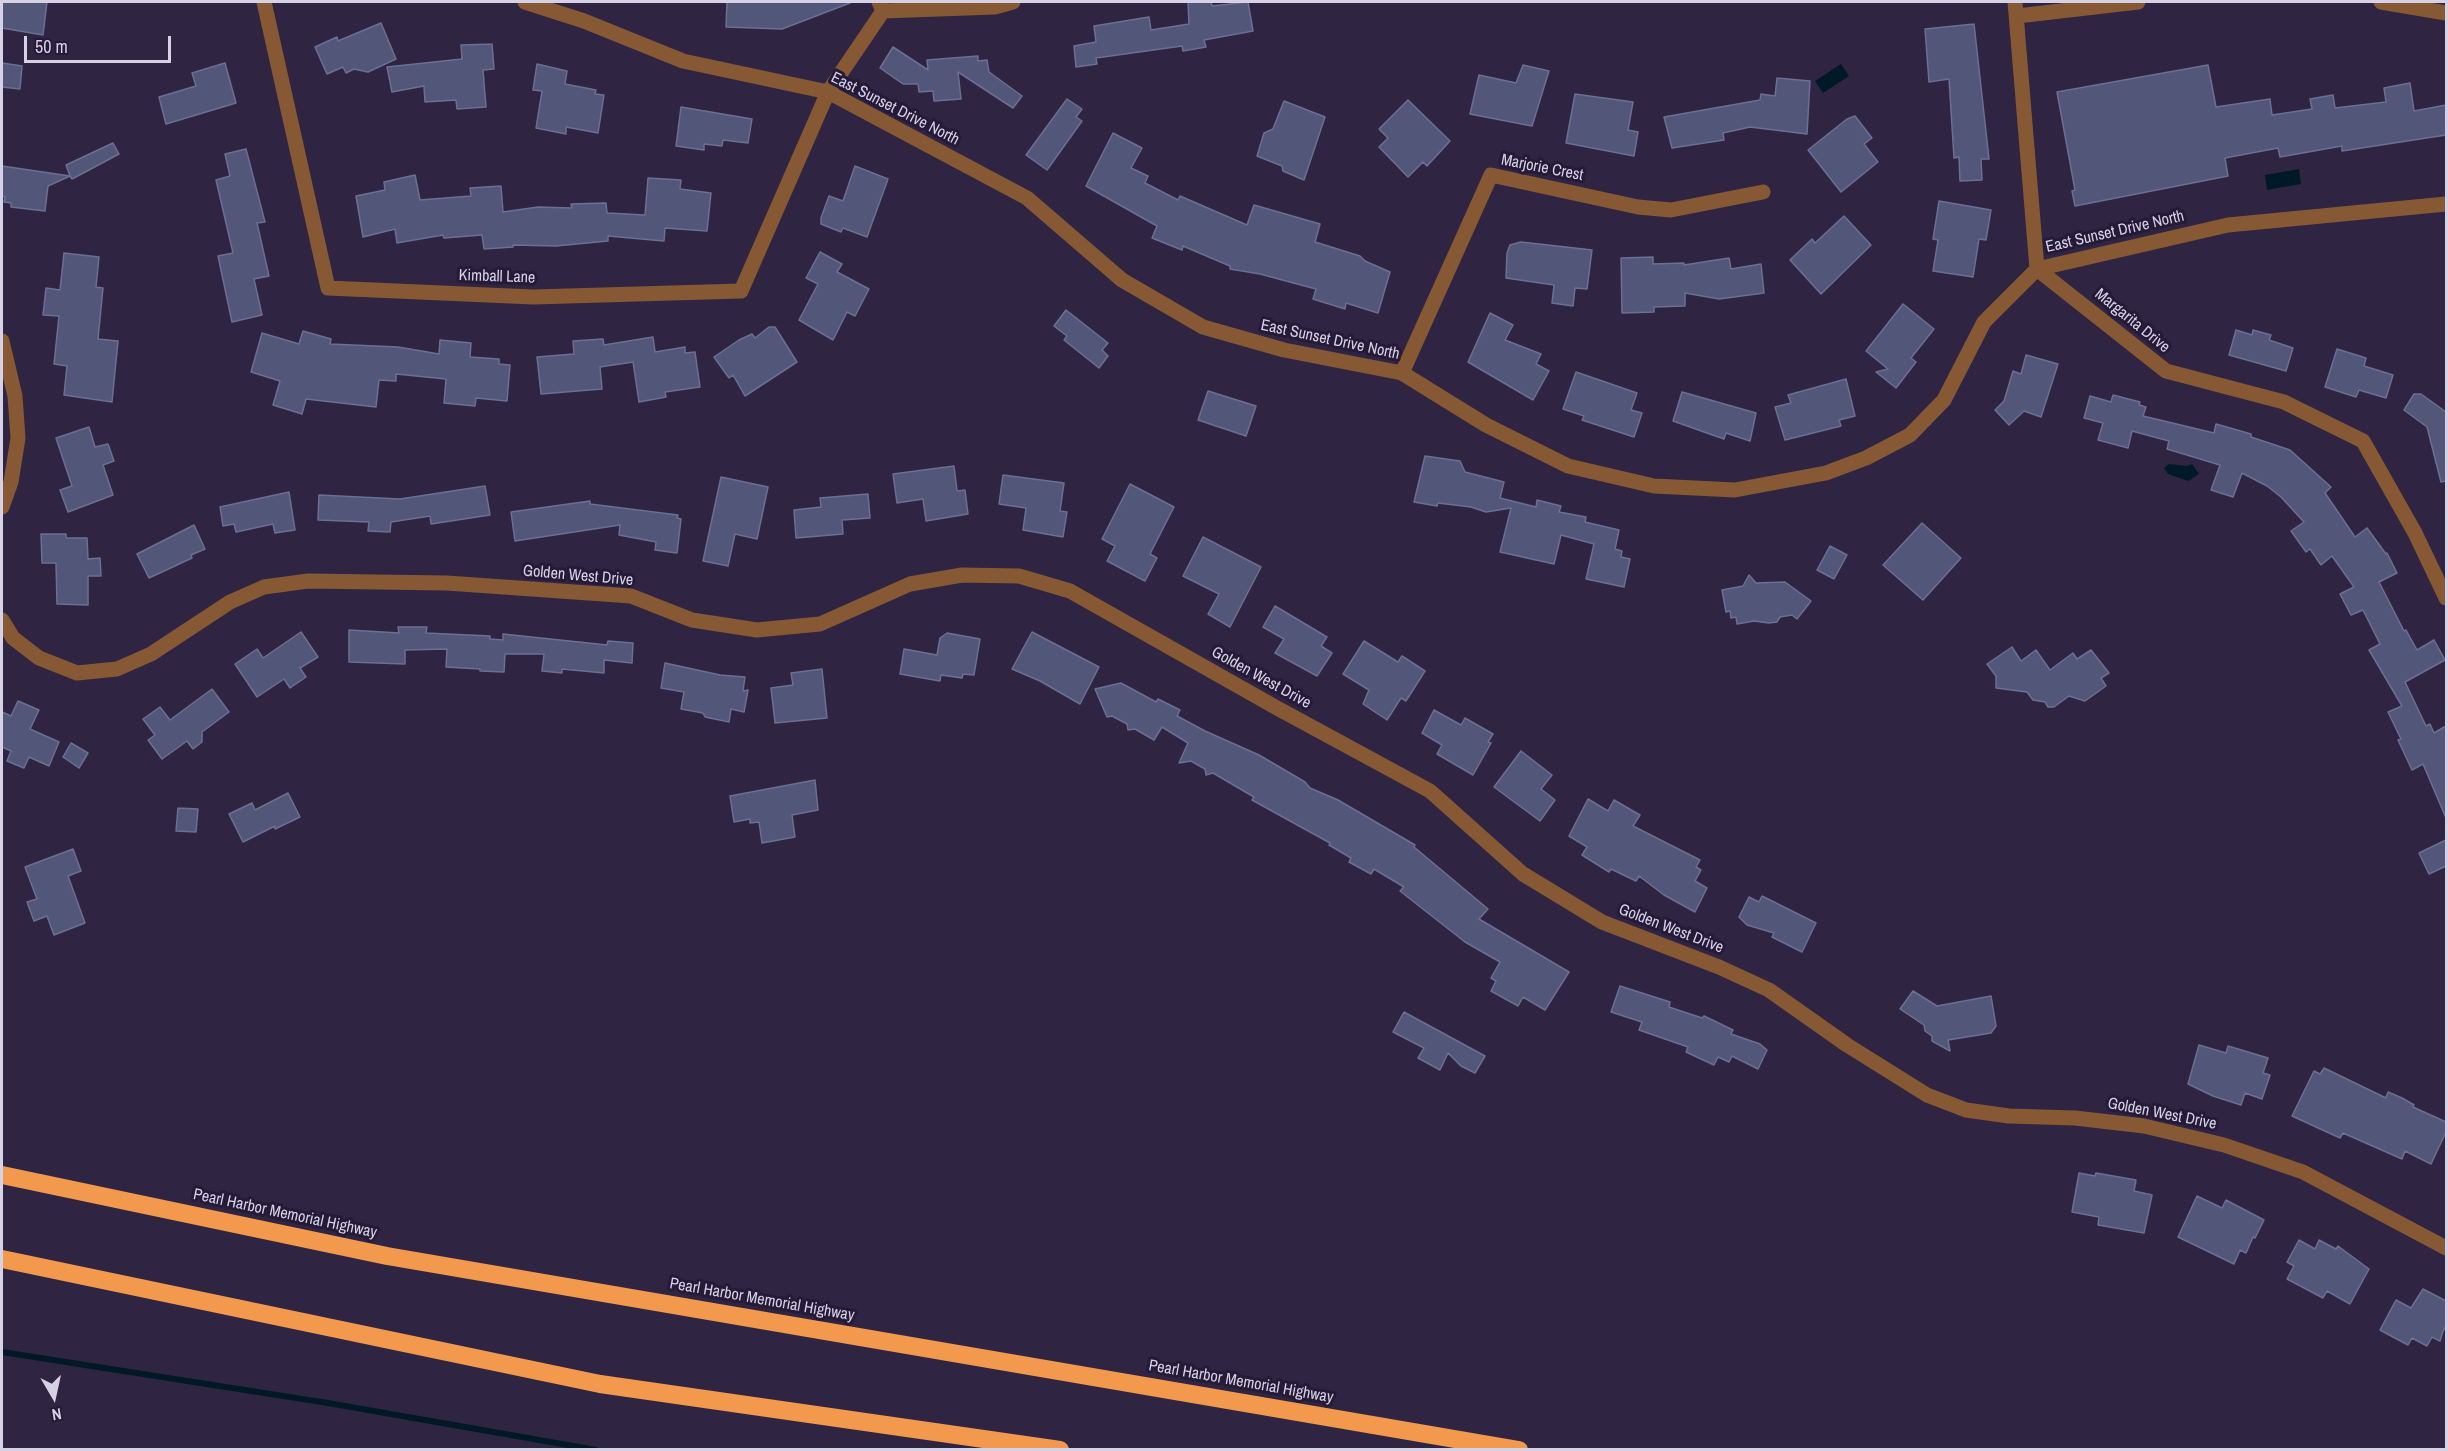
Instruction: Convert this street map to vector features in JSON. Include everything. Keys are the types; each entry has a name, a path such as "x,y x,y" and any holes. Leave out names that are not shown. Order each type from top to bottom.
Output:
{"highway":[{"name":"Pearl Harbor Memorial Highway","path":"2,1175 387,1256 1519,1449"},
{"path":"2,1259 600,1384 1060,1449"}],"street":[{"name":"Kimball Lane","path":"264,2 328,288 533,297 741,291 828,92"},
{"name":"East Sunset Drive North","path":"525,2 584,21 683,61 828,92 1027,198 1122,280 1203,327 1284,350 1402,373 1486,425 1568,466 1654,486 1735,490 1826,473 1866,458 1910,435 1944,400 1984,322 2037,269 2228,225 2446,204"},
{"path":"828,92 881,6 995,8 1013,2"},
{"path":"2037,269 2016,9 2138,2"},
{"path":"2381,2 2446,13"},
{"name":"Marjorie Crest","path":"1402,373 1491,175 1638,207 1671,210 1762,192"},
{"name":"Margarita Drive","path":"2037,269 2166,371 2284,402 2363,441 2415,533 2446,598"},
{"path":"2,341 15,396 18,438 10,482 2,507"},
{"name":"Golden West Drive","path":"2,620 13,638 39,658 77,673 117,669 151,654 230,602 264,587 308,581 447,583 630,596 692,620 757,630 820,624 909,584 962,575 1019,576 1070,591 1276,708 1430,791 1523,874 1592,916 1661,946 1719,967 1769,990 1847,1044 1927,1095 1966,1110 2009,1116 2075,1118 2144,1126 2224,1144 2303,1172 2446,1248"}],"water":[{"path":"1841,64 1849,76 1823,93 1815,81"},
{"path":"2299,169 2301,184 2267,190 2265,175"},
{"path":"2169,464 2187,466 2192,464 2199,474 2188,481 2168,474 2164,468"}],"building":[{"path":"2,2 47,2 43,35 2,28"},
{"path":"727,2 850,3 782,29 726,27"},
{"path":"1188,2 1211,2 1212,6 1248,2 1253,31 1204,40 1206,47 1183,51 1182,46 1096,58 1097,64 1076,67 1074,46 1096,42 1094,26 1149,17 1151,30 1189,24"},
{"path":"381,23 396,59 368,72 354,69 346,73 343,67 327,74 315,47 337,37 338,41"},
{"path":"1974,24 1989,159 1981,159 1982,180 1960,181 1959,157 1954,158 1949,79 1929,82 1925,29"},
{"path":"492,44 494,69 483,70 486,107 457,109 456,100 425,102 424,86 392,92 387,67 462,59 461,45"},
{"path":"893,47 928,70 927,60 978,56 978,61 987,60 989,72 1022,96 1013,108 958,72 961,99 934,101 933,91 919,92 918,84 903,84 880,68"},
{"path":"2,63 22,66 20,89 2,87"},
{"path":"225,63 236,103 166,124 159,97 196,86 192,73"},
{"path":"537,64 567,71 565,84 596,90 595,94 604,95 598,133 566,127 566,134 536,128 542,91 533,90"},
{"path":"1523,65 1549,71 1532,126 1470,114 1479,75 1516,83"},
{"path":"2208,65 2216,107 2270,99 2272,115 2312,109 2310,99 2333,95 2335,108 2386,102 2384,88 2410,83 2414,111 2446,105 2446,135 2342,151 2342,146 2280,157 2278,148 2225,158 2228,176 2075,206 2072,191 2075,190 2057,92"},
{"path":"1777,78 1810,81 1807,134 1750,127 1723,133 1724,140 1672,148 1664,117 1760,100 1761,94 1775,96"},
{"path":"1575,94 1633,102 1628,130 1638,132 1634,156 1566,143"},
{"path":"1067,99 1082,109 1076,117 1082,121 1047,170 1026,155"},
{"path":"1408,100 1450,141 1427,166 1423,162 1408,177 1379,147 1388,138 1379,129"},
{"path":"1284,101 1325,117 1304,180 1283,171 1282,166 1257,156 1264,133 1273,129"},
{"path":"681,107 752,119 748,143 723,140 722,146 704,144 704,150 676,146"},
{"path":"1855,116 1872,138 1864,144 1878,162 1841,192 1808,150 1847,119"},
{"path":"1113,133 1142,148 1131,168 1148,176 1145,183 1178,200 1180,196 1247,225 1254,205 1320,224 1315,242 1360,256 1365,261 1390,272 1378,313 1346,303 1345,309 1313,299 1316,289 1260,274 1230,269 1230,266 1183,246 1182,250 1152,238 1157,226 1086,186"},
{"path":"113,143 119,154 72,179 66,165"},
{"path":"246,149 265,222 257,223 269,276 254,279 262,315 232,322 218,256 233,253 216,180 230,176 225,154"},
{"path":"2,166 70,176 48,186 45,211 11,207 11,203 4,202"},
{"path":"855,166 888,179 867,237 843,228 841,232 821,224 829,196 843,201"},
{"path":"415,175 420,200 471,196 470,188 501,186 503,212 538,207 572,208 571,204 606,203 607,213 645,215 648,178 681,180 680,189 711,193 707,231 665,228 664,241 608,236 608,241 556,246 513,245 513,247 484,249 482,235 444,238 443,235 397,243 395,229 363,237 356,196 385,190 384,182"},
{"path":"1939,201 1991,210 1986,240 1979,239 1973,277 1933,271 1938,240 1933,239"},
{"path":"1844,216 1871,245 1821,294 1790,260 1812,239 1815,243"},
{"path":"1521,242 1592,250 1587,289 1575,288 1573,306 1552,303 1554,285 1506,278 1507,253 1510,245"},
{"path":"820,252 842,264 837,272 869,289 855,316 847,312 833,340 799,320 818,284 806,278"},
{"path":"64,253 99,257 96,287 103,288 98,339 118,341 112,402 64,395 67,366 54,364 59,316 43,315 46,288 60,290"},
{"path":"1653,257 1653,264 1684,263 1684,265 1729,258 1731,269 1761,264 1764,293 1719,299 1685,293 1685,306 1654,307 1654,312 1622,313 1621,258"},
{"path":"1903,304 1934,329 1911,358 1916,362 1896,388 1876,372 1888,369 1866,351"},
{"path":"1066,310 1108,343 1102,350 1108,356 1099,368 1064,340 1067,336 1054,326"},
{"path":"1490,313 1513,325 1505,340 1541,354 1536,364 1549,371 1533,400 1468,362"},
{"path":"769,327 775,327 797,362 745,396 733,375 729,378 714,357 739,340 752,334 755,338"},
{"path":"2236,330 2252,335 2253,330 2271,335 2269,340 2293,348 2286,371 2229,355"},
{"path":"303,331 331,339 330,344 398,347 439,354 440,340 471,343 470,357 499,359 499,364 510,365 507,401 476,398 475,406 444,403 446,379 396,374 396,381 379,380 376,407 306,399 302,414 273,405 280,381 251,372 262,333 299,344"},
{"path":"653,337 655,352 685,347 685,353 695,352 700,387 665,392 666,397 639,402 633,362 600,367 602,389 541,394 537,357 574,354 573,341 603,339 604,345"},
{"path":"2337,349 2366,358 2364,366 2393,375 2386,398 2359,390 2356,397 2325,387"},
{"path":"2026,355 2058,364 2041,417 2024,411 2009,425 1995,410 2004,401 2013,371 2021,374"},
{"path":"1576,372 1637,393 1631,410 1642,413 1634,437 1582,420 1584,416 1563,409"},
{"path":"1846,379 1855,416 1839,420 1841,426 1785,440 1775,407 1791,403 1788,395"},
{"path":"1208,391 1256,406 1246,436 1198,420"},
{"path":"1682,392 1756,413 1750,441 1726,433 1724,439 1673,421"},
{"path":"2414,394 2421,394 2446,412 2446,481 2441,482 2427,427 2404,410"},
{"path":"2113,395 2140,402 2139,405 2146,407 2143,416 2214,433 2216,424 2251,434 2251,437 2290,450 2331,487 2325,493 2355,537 2367,528 2387,553 2397,573 2379,582 2404,631 2406,630 2417,650 2434,640 2445,660 2405,682 2426,726 2430,724 2434,733 2446,726 2446,818 2423,764 2412,770 2398,740 2401,739 2388,712 2402,706 2369,650 2380,644 2363,610 2351,615 2340,594 2354,587 2332,556 2321,565 2310,549 2306,552 2291,531 2304,522 2281,497 2267,486 2242,473 2233,497 2211,490 2220,465 2167,449 2169,441 2132,431 2128,448 2098,440 2103,423 2084,418 2090,396 2111,402"},
{"path":"89,427 95,447 108,444 114,461 103,465 113,495 68,512 60,490 72,486 56,438"},
{"path":"1425,456 1460,461 1465,472 1504,482 1500,498 1536,507 1537,500 1561,506 1559,512 1586,517 1585,522 1619,530 1615,549 1622,551 1621,557 1630,559 1624,587 1586,579 1594,544 1561,535 1554,564 1500,552 1511,508 1486,512 1471,507 1438,503 1437,506 1414,502"},
{"path":"954,466 957,491 965,490 968,514 926,521 923,499 897,503 893,474"},
{"path":"1003,475 1064,483 1060,511 1067,512 1063,537 1023,530 1026,508 999,504"},
{"path":"721,477 768,487 757,539 735,534 728,566 703,561"},
{"path":"1130,484 1174,507 1150,554 1157,558 1145,581 1107,561 1115,546 1102,539"},
{"path":"485,486 490,515 431,524 430,516 391,522 390,532 368,531 369,522 318,520 319,495 400,499"},
{"path":"289,492 295,530 275,533 273,524 236,532 234,524 223,526 220,507"},
{"path":"868,494 870,518 842,520 843,534 796,538 794,510 821,507 820,498"},
{"path":"590,501 590,504 678,515 677,518 681,519 677,553 655,550 656,542 619,535 620,525 515,541 511,512"},
{"path":"1922,523 1961,558 1923,600 1883,565"},
{"path":"194,525 205,549 191,555 192,558 149,578 137,554"},
{"path":"41,534 66,534 66,538 87,538 88,559 100,558 101,576 88,576 88,605 57,604 56,563 42,563"},
{"path":"1203,537 1261,567 1230,627 1208,614 1219,594 1183,576"},
{"path":"1830,546 1847,555 1834,579 1817,570"},
{"path":"1749,575 1756,583 1785,582 1811,601 1797,619 1792,615 1780,617 1777,622 1754,621 1737,624 1736,617 1731,618 1730,611 1726,612 1722,590 1743,586"},
{"path":"1275,606 1327,637 1321,646 1332,653 1317,676 1275,653 1284,639 1263,627"},
{"path":"398,627 427,627 426,633 490,636 490,639 503,640 503,634 607,645 608,641 633,643 632,663 604,660 604,673 562,669 562,673 542,671 544,654 505,654 504,672 480,671 480,669 446,667 447,649 405,650 405,664 349,662 349,630 399,633"},
{"path":"301,632 318,657 300,668 306,677 290,688 284,679 257,697 235,664 257,649 263,658"},
{"path":"1032,632 1099,667 1080,704 1040,681 1012,669"},
{"path":"947,633 980,639 974,675 963,674 962,678 941,675 940,681 900,674 904,649 937,655 940,638"},
{"path":"1364,641 1398,662 1402,656 1425,671 1406,701 1401,698 1387,720 1363,704 1369,690 1343,674"},
{"path":"2012,647 2021,661 2036,650 2050,670 2073,653 2077,659 2091,650 2109,673 2101,678 2106,686 2085,701 2069,696 2054,707 2048,707 2045,702 2033,700 2027,692 1996,688 1996,676 1987,664"},
{"path":"665,663 720,675 745,677 743,691 748,690 744,712 731,709 729,722 705,717 703,713 681,709 684,692 661,688"},
{"path":"822,669 827,718 775,723 771,688 793,685 791,673"},
{"path":"1121,683 1156,702 1158,699 1180,710 1177,716 1259,755 1305,782 1310,788 1338,800 1415,845 1414,847 1488,909 1479,919 1569,972 1545,1010 1523,997 1518,1006 1491,991 1496,981 1491,978 1500,962 1465,942 1400,891 1404,887 1374,869 1371,874 1349,862 1351,858 1329,845 1330,843 1252,800 1254,797 1213,773 1206,775 1205,769 1191,761 1179,763 1188,743 1162,727 1154,740 1135,729 1128,730 1127,724 1112,716 1107,717 1095,689"},
{"path":"212,689 229,712 202,732 202,742 193,749 187,741 162,759 148,740 155,735 143,719 160,707 170,720"},
{"path":"18,701 39,710 30,729 59,742 49,766 29,757 24,768 7,761 11,751 2,747 2,712 11,716"},
{"path":"1434,710 1461,725 1465,718 1493,734 1488,742 1491,743 1473,775 1437,754 1442,745 1422,733"},
{"path":"71,743 88,753 79,768 63,757"},
{"path":"1521,751 1552,775 1541,789 1555,800 1540,821 1494,787"},
{"path":"815,780 818,810 792,815 795,837 762,843 759,822 750,823 750,819 734,822 730,796"},
{"path":"288,793 300,817 243,842 229,814 252,803 255,810"},
{"path":"1588,799 1608,811 1614,800 1640,815 1633,826 1700,860 1696,867 1701,870 1695,881 1707,888 1695,912 1664,895 1639,876 1636,881 1611,869 1609,872 1582,855 1587,847 1569,836"},
{"path":"178,808 198,809 196,832 176,831"},
{"path":"2446,840 2446,866 2429,874 2419,853"},
{"path":"73,849 81,871 68,876 85,923 54,935 47,916 34,921 27,902 37,899 25,867"},
{"path":"1762,896 1816,923 1802,952 1772,937 1774,933 1747,925 1739,917 1749,897 1759,902"},
{"path":"1620,986 1670,1002 1669,1007 1702,1018 1704,1016 1733,1030 1731,1034 1760,1044 1767,1050 1758,1069 1732,1056 1729,1062 1718,1057 1714,1065 1686,1052 1688,1047 1639,1030 1642,1022 1611,1012"},
{"path":"1913,991 1937,1006 1991,996 1996,1026 1991,1033 1948,1040 1950,1051 1932,1041 1932,1036 1925,1031 1924,1025 1900,1009"},
{"path":"1404,1012 1485,1056 1475,1073 1461,1066 1448,1053 1440,1070 1418,1058 1424,1048 1393,1032"},
{"path":"2199,1045 2226,1053 2228,1046 2268,1058 2263,1073 2270,1075 2262,1099 2245,1093 2241,1105 2213,1096 2188,1084"},
{"path":"2324,1068 2386,1098 2388,1092 2402,1098 2414,1105 2413,1107 2446,1122 2446,1132 2431,1164 2405,1151 2402,1159 2343,1133 2340,1138 2292,1116 2314,1071 2320,1074"},
{"path":"2079,1173 2095,1176 2096,1173 2136,1180 2134,1191 2152,1195 2144,1233 2098,1225 2099,1217 2072,1212"},
{"path":"2197,1196 2222,1208 2226,1200 2264,1220 2246,1253 2240,1250 2234,1264 2178,1237"},
{"path":"2299,1240 2315,1249 2319,1240 2336,1249 2338,1246 2369,1269 2350,1304 2327,1291 2323,1298 2287,1279 2294,1266 2287,1262"},
{"path":"2423,1289 2446,1301 2446,1326 2440,1341 2432,1337 2427,1346 2412,1338 2408,1345 2380,1330 2396,1300 2411,1308"}],"waterway":[{"path":"2,1352 328,1403 596,1450"}]}
